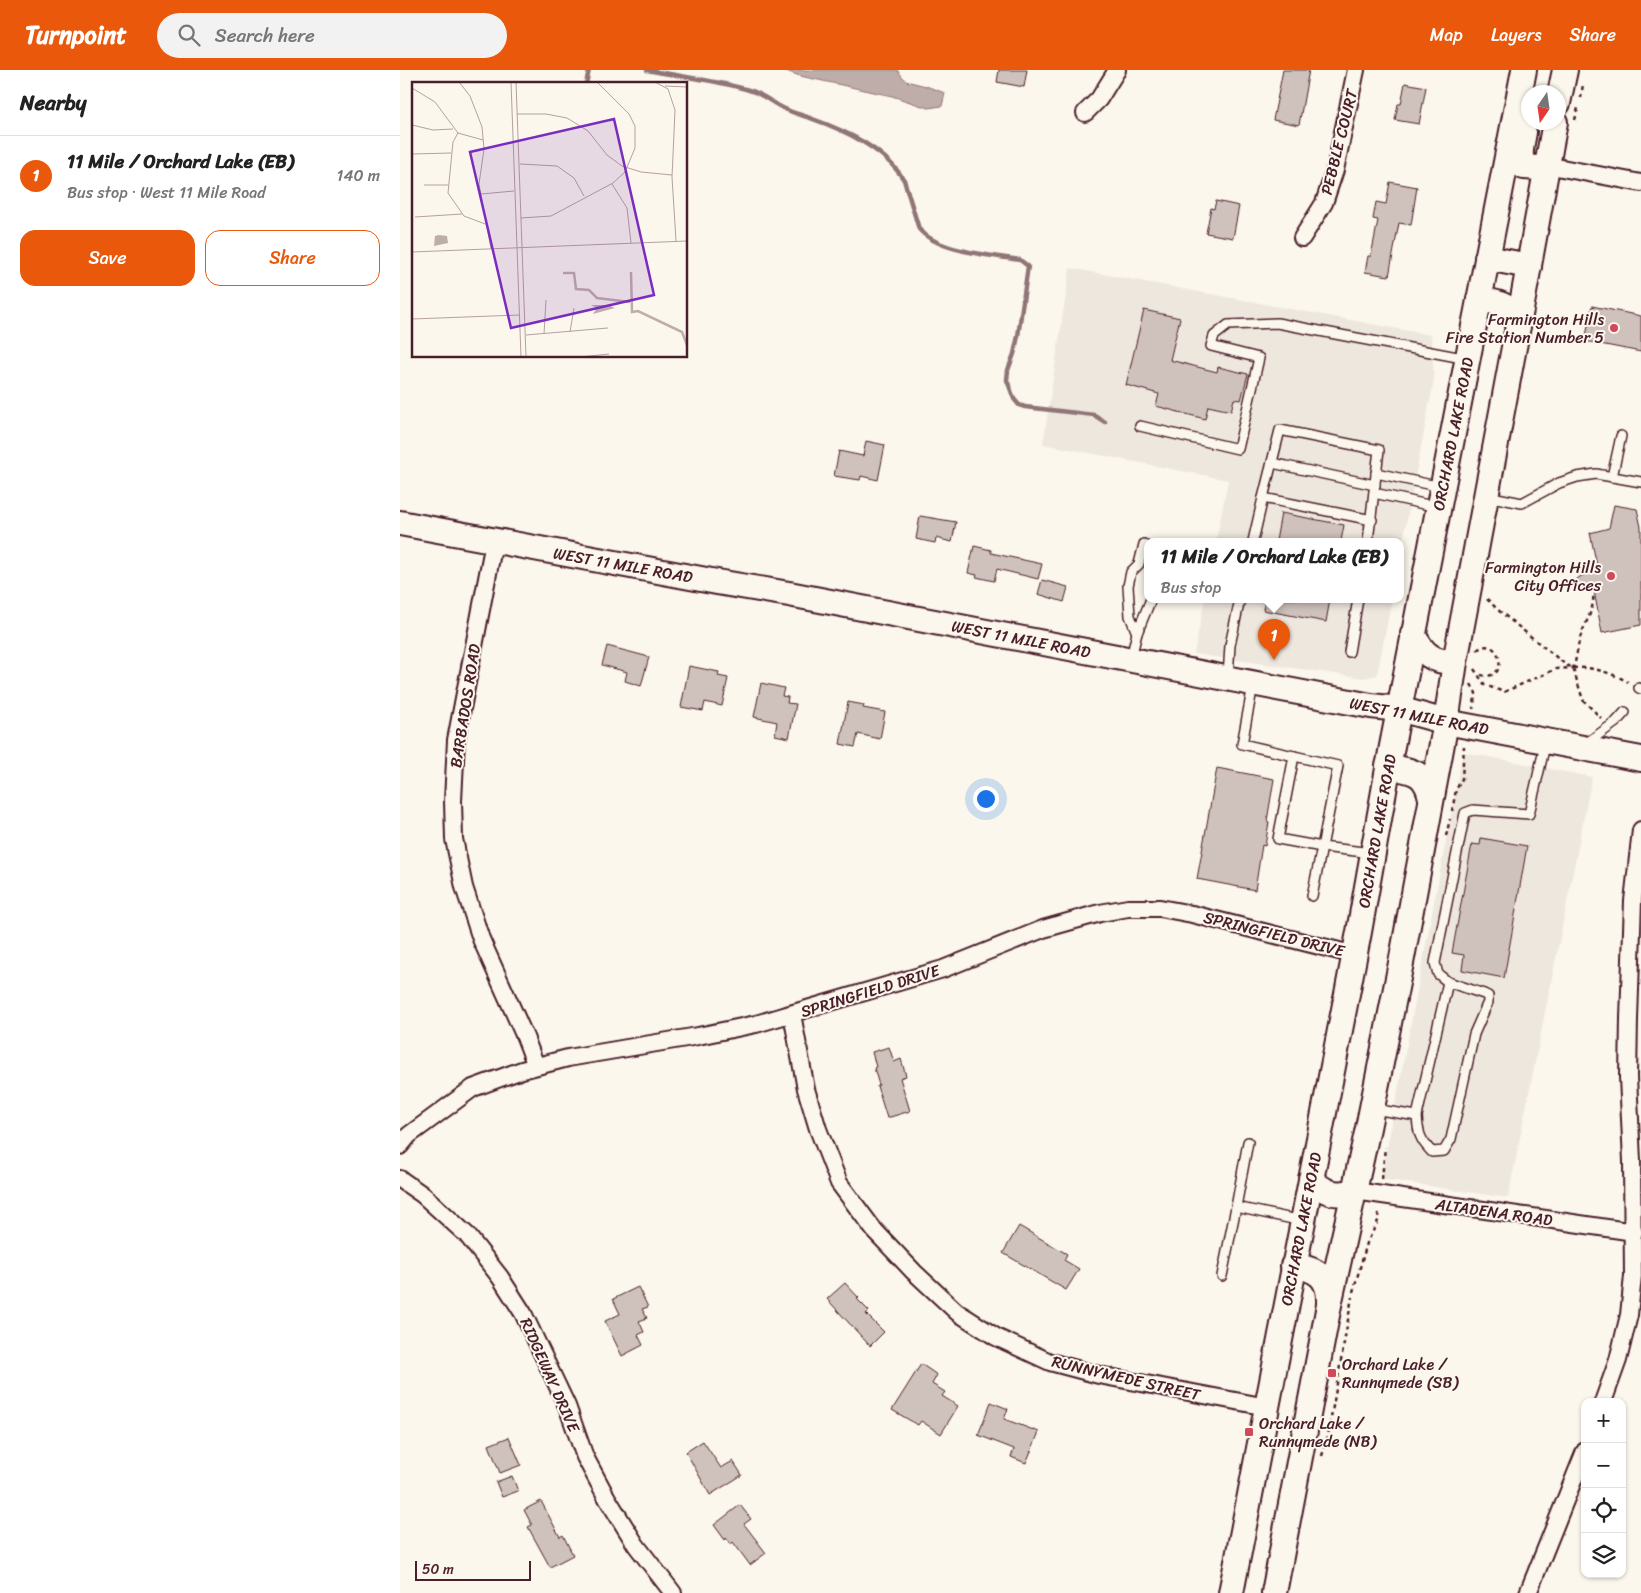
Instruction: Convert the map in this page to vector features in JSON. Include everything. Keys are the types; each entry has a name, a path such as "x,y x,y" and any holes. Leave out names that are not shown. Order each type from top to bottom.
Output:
{"main road":[{"name":"ORCHARD LAKE ROAD","path":"1231,1593 1355,955 1388,766 1524,70"},
{"path":"1534,85 1537,70"},
{"path":"1562,85 1565,70"},
{"path":"1524,130 1520,154 1524,167 1530,169 1546,165"},
{"path":"1274,1593 1329,1305 1372,1109 1446,722 1466,659 1485,496 1553,130"},
{"path":"1487,258 1529,266"},
{"path":"1479,299 1497,302 1505,306 1511,311 1518,326"},
{"name":"WEST 11 MILE ROAD","path":"400,523 494,542 789,594 1399,710 1446,722 1641,759"},
{"path":"1414,634 1420,648 1430,657 1443,662 1466,659"},
{"path":"1388,766 1415,773 1424,778 1431,798"},
{"path":"1311,1179 1324,1191 1332,1194 1355,1191"},
{"path":"1294,1266 1306,1267 1317,1272 1325,1281 1330,1292 1329,1305"}],"street":[{"path":"1085,113 1100,98 1117,70"},
{"name":"PEBBLE COURT","path":"1302,238 1324,203 1335,170 1343,140 1356,70"},
{"path":"1546,165 1641,183"},
{"name":"BARBADOS ROAD","path":"494,542 456,740 453,801 454,839 464,886 481,939 536,1066"},
{"path":"1605,1398 1618,1360 1629,1314 1634,1276 1628,1077 1629,1019 1636,965 1633,901 1641,830"},
{"name":"SPRINGFIELD DRIVE","path":"400,1146 416,1130 473,1088 536,1066 568,1058 746,1026 792,1014 943,969 1043,929 1100,913 1128,908 1160,908 1192,914 1355,955"},
{"name":"RUNNYMEDE STREET","path":"792,1014 806,1089 818,1129 839,1182 874,1230 914,1272 957,1312 996,1337 1050,1362 1098,1374 1267,1406"},
{"name":"RIDGEWAY DRIVE","path":"400,1180 423,1195 467,1235 505,1284 523,1313 566,1406 585,1457 606,1498 636,1545 673,1593"},
{"name":"ALTADENA ROAD","path":"1355,1191 1634,1232"},
{"path":"1528,1593 1581,1461"}],"lane":[{"path":"1140,426 1238,449 1259,358 1211,346 1214,336 1228,324 1277,323 1468,359"},
{"path":"1254,538 1280,430 1379,450 1369,538"},
{"path":"1612,477 1621,436"},
{"path":"1272,463 1374,489 1440,497"},
{"path":"1376,473 1440,497"},
{"path":"1485,496 1522,503 1559,483 1576,477 1596,474 1641,482"},
{"path":"1263,498 1372,520"},
{"path":"1137,633 1130,616 1128,586 1131,572 1143,565 1144,544"},
{"path":"1131,660 1137,633 1148,603"},
{"path":"1228,678 1230,645 1239,603"},
{"path":"1349,652 1357,603"},
{"path":"1253,683 1242,744 1338,766 1312,896"},
{"path":"1581,748 1616,722 1625,712"},
{"path":"1448,982 1417,1116 1418,1130 1423,1142 1432,1152 1444,1151 1451,1138 1474,1034 1488,1002 1488,996 1484,994 1448,982 1438,974 1435,963 1465,813 1473,810 1529,814 1546,741"},
{"path":"1294,756 1278,839 1322,848 1372,853"},
{"path":"1372,1109 1417,1116"},
{"path":"1222,1276 1248,1142"},
{"path":"1236,1207 1303,1221"}],"path":[{"path":"1593,593 1594,600 1591,614 1583,626 1573,668 1583,700 1600,718 1616,722"},
{"path":"1484,596 1498,610 1566,665 1573,668"},
{"path":"1477,674 1485,676 1494,674 1500,668 1501,659 1497,651 1490,646 1480,647 1466,659 1484,685 1504,692 1556,669 1573,668 1594,669 1619,677 1640,689"}],"shaded area":[{"path":"783,70 897,70 906,81 945,93 942,106 928,108 892,96 800,76"},
{"path":"1070,268 1431,335 1434,380 1403,538 1217,538 1228,480 1043,444"},
{"path":"1204,603 1391,603 1377,675 1364,678 1194,654"},
{"path":"1463,752 1592,777 1508,1198 1381,1179"}],"building":[{"path":"999,70 1027,70 1024,87 997,82"},
{"path":"1283,70 1309,70 1299,125 1273,120"},
{"path":"1405,83 1426,87 1419,124 1395,120 1398,104 1401,104"},
{"path":"1390,182 1417,187 1411,225 1399,223 1389,276 1365,272 1368,256 1371,256 1378,220 1373,219 1376,202 1386,204"},
{"path":"1216,201 1239,206 1233,238 1206,233 1211,208 1214,209"},
{"name":"Farmington Hills Fire Station Number 5","path":"1592,306 1641,316 1641,352 1585,341"},
{"path":"1144,310 1180,318 1170,360 1217,372 1218,367 1248,374 1241,400 1234,399 1231,411 1208,406 1205,419 1156,406 1159,394 1126,385"},
{"path":"866,441 885,445 878,480 861,476 860,480 834,476 839,451 863,456"},
{"name":"Farmington Hills City Offices","path":"1614,505 1637,509 1641,527 1641,625 1602,633 1594,591 1566,586 1597,566 1590,533 1609,528"},
{"path":"1281,513 1344,525 1342,538 1277,538"},
{"path":"920,516 956,522 952,542 936,538 935,543 916,539"},
{"path":"974,546 991,550 991,553 1042,564 1038,579 997,569 994,581 968,573"},
{"path":"1042,580 1068,587 1064,602 1038,594"},
{"path":"1264,603 1329,603 1326,622 1263,610"},
{"path":"607,646 649,657 641,686 625,681 627,672 602,665"},
{"path":"689,666 719,672 718,676 728,678 722,706 705,702 703,711 681,707"},
{"path":"761,683 784,688 782,696 788,697 787,703 796,704 789,738 775,735 777,722 754,717"},
{"path":"848,702 864,705 863,708 885,712 880,739 858,734 855,747 840,744"},
{"path":"1217,768 1274,779 1265,846 1262,845 1255,890 1197,879"},
{"path":"1481,838 1527,846 1504,978 1462,970 1464,955 1452,953 1472,844 1480,845"},
{"path":"889,1047 894,1062 901,1059 906,1076 900,1078 910,1111 887,1118 877,1086 879,1085 872,1052"},
{"path":"1019,1226 1067,1254 1064,1260 1079,1269 1066,1290 1003,1253"},
{"path":"845,1283 869,1311 866,1314 884,1332 870,1346 827,1299"},
{"path":"638,1287 648,1307 642,1309 647,1318 639,1321 644,1332 638,1335 643,1345 622,1356 605,1321 620,1314 613,1299"},
{"path":"921,1364 937,1375 932,1384 945,1392 942,1396 958,1406 941,1434 921,1421 918,1425 892,1410"},
{"path":"991,1402 1008,1409 1004,1419 1039,1432 1026,1463 1011,1457 1014,1449 978,1435"},
{"path":"509,1437 521,1465 500,1473 489,1445"},
{"path":"703,1441 721,1468 733,1461 742,1475 710,1495 686,1452"},
{"path":"512,1476 518,1491 502,1497 496,1482"},
{"path":"541,1501 560,1537 563,1535 573,1555 550,1567 528,1527 532,1525 524,1510"},
{"path":"740,1505 751,1519 744,1524 766,1553 750,1565 733,1542 731,1544 726,1538 725,1540 714,1525"}],"waterway":[{"path":"586,82 589,70"},
{"path":"647,70 713,81 752,91 776,105 849,134 874,149 896,169 904,180 919,229 928,237 952,248 1020,260 1028,266 1018,336 1008,370 1007,380 1014,399 1019,405 1025,407 1094,415 1105,422"}],"place":[{"name":"Farmington Hills Fire Station Number 5","path":"1614,328"},
{"name":"Farmington Hills City Offices","path":"1611,576"},
{"name":"11 Mile / Orchard Lake (EB)","path":"1274,660"},
{"name":"Orchard Lake / Runnymede (SB)","path":"1332,1373"},
{"name":"Orchard Lake / Runnymede (NB)","path":"1249,1432"}]}
